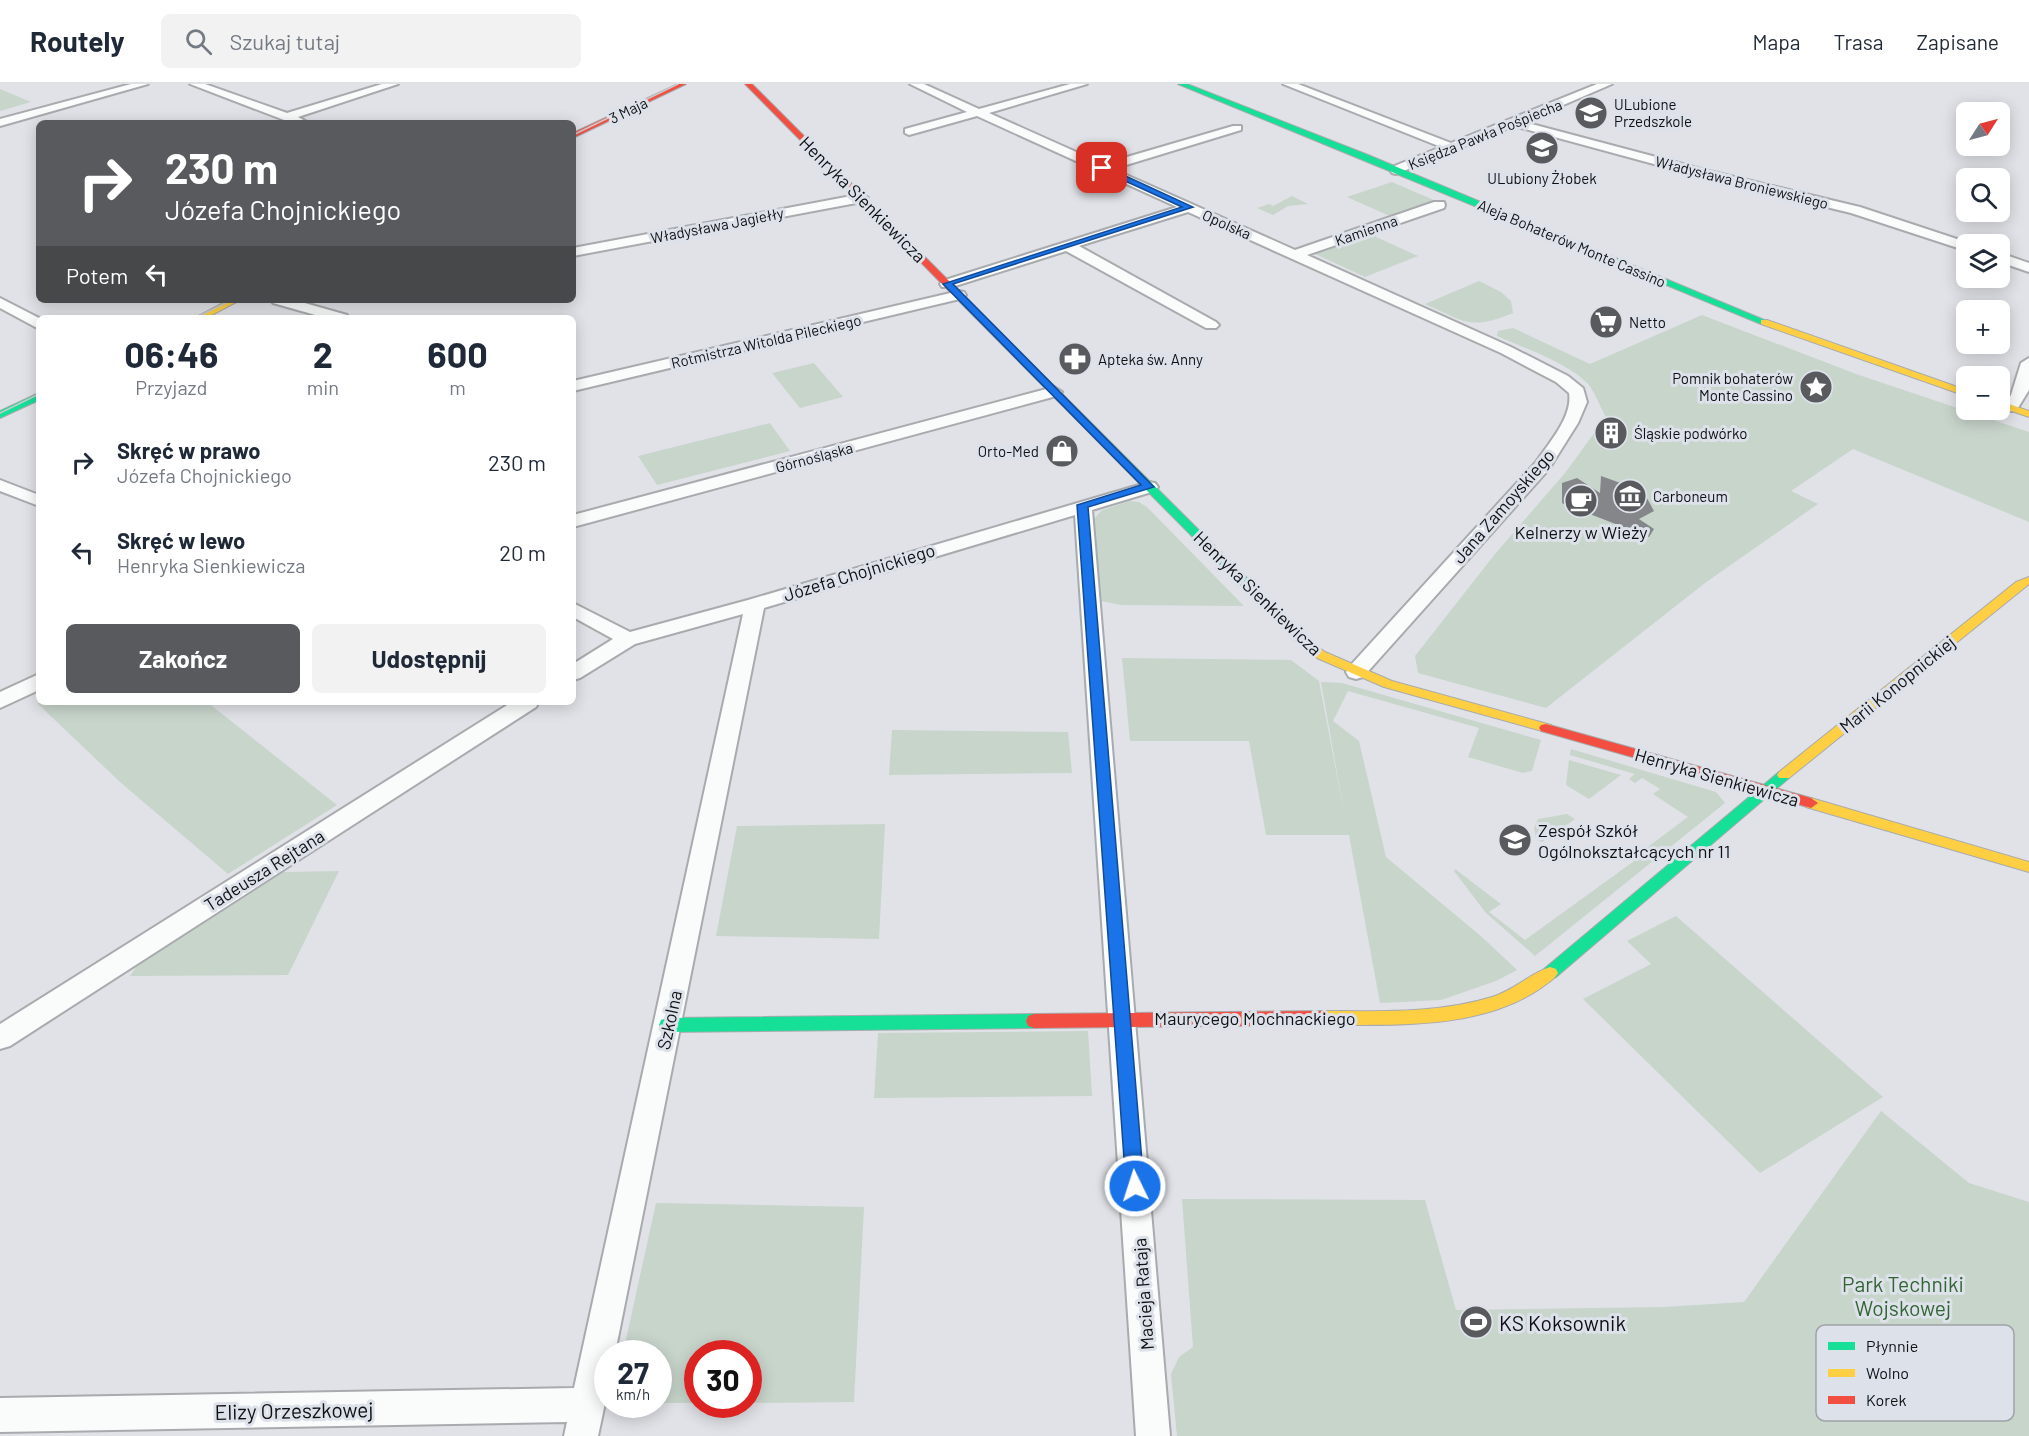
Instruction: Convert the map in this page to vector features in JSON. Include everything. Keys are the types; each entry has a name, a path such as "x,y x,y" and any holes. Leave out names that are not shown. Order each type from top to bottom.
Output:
{"street":[{"path":"0,123 143,84"},
{"path":"195,84 295,120"},
{"path":"287,117 393,84"},
{"name":"3 Maja","path":"576,135 682,84"},
{"name":"Henryka Sienkiewicza","path":"748,84 1296,635 1321,655 1388,684 1766,790 2029,867"},
{"name":"Opolska","path":"915,84 1506,350"},
{"path":"909,131 1082,84"},
{"name":"Aleja Bohaterów Monte Cassino","path":"1180,84 1396,170 1756,319 1956,389"},
{"path":"1288,84 1453,148"},
{"name":"Księdza Pawła Pośpiecha","path":"1396,170 1608,84"},
{"name":"Władysława Broniewskiego","path":"1515,123 1855,210 1956,243"},
{"path":"1102,168 1238,128"},
{"name":"Władysława Jagiełły","path":"576,251 862,198"},
{"name":"Kamienna","path":"1294,255 1439,205"},
{"path":"947,284 1189,207"},
{"path":"1068,246 1211,326"},
{"path":"2010,261 2029,268"},
{"name":"Rotmistrza Witolda Pileckiego","path":"576,385 959,295"},
{"path":"0,302 36,322"},
{"path":"205,315 230,303"},
{"path":"289,303 331,315"},
{"name":"Jana Zamoyskiego","path":"1356,672 1543,465 1570,423 1579,402 1577,391 1554,374 1506,350"},
{"path":"2010,402 2019,396 2029,363"},
{"name":"Górnośląska","path":"576,520 1054,392"},
{"path":"0,415 36,397"},
{"path":"2010,408 2029,414"},
{"path":"0,485 36,500"},
{"name":"Józefa Chojnickiego","path":"628,639 755,604 1149,487"},
{"name":"Macieja Rataja","path":"1083,505 1153,1436"},
{"name":"Marii Konopnickiej","path":"1766,790 2020,584 2029,580"},
{"name":"Szkolna","path":"585,1421 755,604"},
{"path":"576,611 628,639 576,671"},
{"path":"0,701 36,683"},
{"name":"Tadeusza Rejtana","path":"0,1038 523,705"},
{"name":"Maurycego Mochnackiego","path":"668,1025 1397,1017 1444,1014 1485,1006 1535,985 1766,790"},
{"name":"Elizy Orzeszkowej","path":"0,1415 585,1421"}],"green space":[{"path":"0,89 31,102 0,111"},
{"path":"1392,182 1436,201 1392,217 1347,197"},
{"path":"1292,196 1308,204 1288,206 1273,215 1257,208 1269,204 1273,206"},
{"path":"1377,232 1376,237 1418,256 1365,277 1313,253"},
{"path":"1479,281 1501,292 1511,301 1513,313 1477,323 1459,319 1425,304"},
{"path":"1702,315 1856,374 1956,408 1956,420 1993,420 2029,432 2029,522 1853,449 1791,491 1818,504 1705,583 1546,708 1418,673 1415,656 1495,554 1565,473 1606,417 1591,387 1579,376 1545,357 1497,336 1498,331 1513,328 1590,364"},
{"path":"814,363 843,397 800,408 772,373"},
{"path":"770,423 790,451 657,485 638,456"},
{"path":"1130,501 1139,502 1147,507 1244,606 1121,605 1101,601 1094,519 1102,510"},
{"path":"1122,658 1291,660 1319,681 1345,818 1321,682 1342,683 1541,740 1532,771 1523,773 1468,757 1479,728 1348,691 1333,721 1359,741 1386,857 1482,937 1517,970 1496,981 1441,1000 1380,1003 1349,835 1266,835 1249,741 1130,741"},
{"path":"39,705 211,705 337,805 228,874 120,782"},
{"path":"892,730 1068,732 1072,773 889,775"},
{"path":"1571,749 1716,792 1725,803 1535,956 1486,913 1454,871 1455,869 1501,904 1489,912 1525,940 1648,851 1645,849 1688,817 1653,794 1660,789 1642,778 1635,783 1629,779 1635,774 1570,755"},
{"path":"1569,760 1621,775 1589,799 1566,785"},
{"path":"1567,814 1575,819 1542,842 1536,838 1534,828 1538,819"},
{"path":"885,824 879,939 716,936 737,826"},
{"path":"339,871 288,975 130,976 137,966 283,872"},
{"path":"1676,916 1883,1097 1760,1173 1583,999 1651,964 1627,941"},
{"path":"1088,1031 1092,1096 874,1098 878,1033"},
{"name":"KS Koksownik","path":"1881,1111 1969,1183 2029,1202 2029,1436 1177,1436 1171,1374 1179,1357 1193,1347 1182,1199 1425,1200 1456,1310 1664,1307 1744,1302"},
{"path":"656,1203 864,1207 854,1402 762,1403 762,1340 684,1340 684,1403 672,1403 672,1340 626,1340"}],"building":[{"path":"1601,476 1643,491 1654,511 1639,519 1654,529 1649,537 1582,511 1579,512 1562,503 1562,483 1577,478 1600,493"}],"tram line":[{"path":"576,134 678,84"},
{"path":"201,315 226,303"},
{"path":"0,413 36,395"}],"traffic: fast":[{"path":"1181,84 1365,157 1764,322"},
{"path":"955,292 1299,637"},
{"path":"0,415 36,397"},
{"path":"1550,973 1784,775"},
{"path":"667,1025 1034,1021"}],"traffic: slow":[{"path":"205,315 230,303"},
{"path":"1764,322 1956,389"},
{"path":"2010,407 2029,414"},
{"path":"1784,775 2020,584 2029,580"},
{"path":"1299,637 1321,655 1388,684 1546,728"},
{"path":"1811,803 2029,867"},
{"path":"1321,1018 1411,1017 1470,1010 1499,1002 1525,990 1550,973"}],"traffic: jam":[{"path":"576,135 683,84"},
{"path":"748,84 955,292"},
{"path":"1546,728 1811,803"},
{"path":"1034,1021 1321,1018"}],"place":[{"name":"ULubione Przedszkole","path":"1591,113"},
{"name":"ULubiony Żłobek","path":"1542,148"},
{"name":"Netto","path":"1606,322"},
{"name":"Apteka św. Anny","path":"1075,359"},
{"name":"Pomnik bohaterów Monte Cassino","path":"1816,387"},
{"name":"Śląskie podwórko","path":"1611,433"},
{"name":"Orto-Med","path":"1062,451"},
{"name":"Carboneum","path":"1630,496"},
{"name":"Kelnerzy w Wieży","path":"1581,501"},
{"name":"Zespół Szkół Ogólnokształcących nr 11","path":"1515,840"},
{"name":"KS Koksownik","path":"1476,1322"}],"route":[{"path":"1102,168 1189,207 947,284 1149,487 1083,505 1135,1186"}],"park label":[{"name":"Park Techniki Wojskowej","path":"1903,1295"}]}
